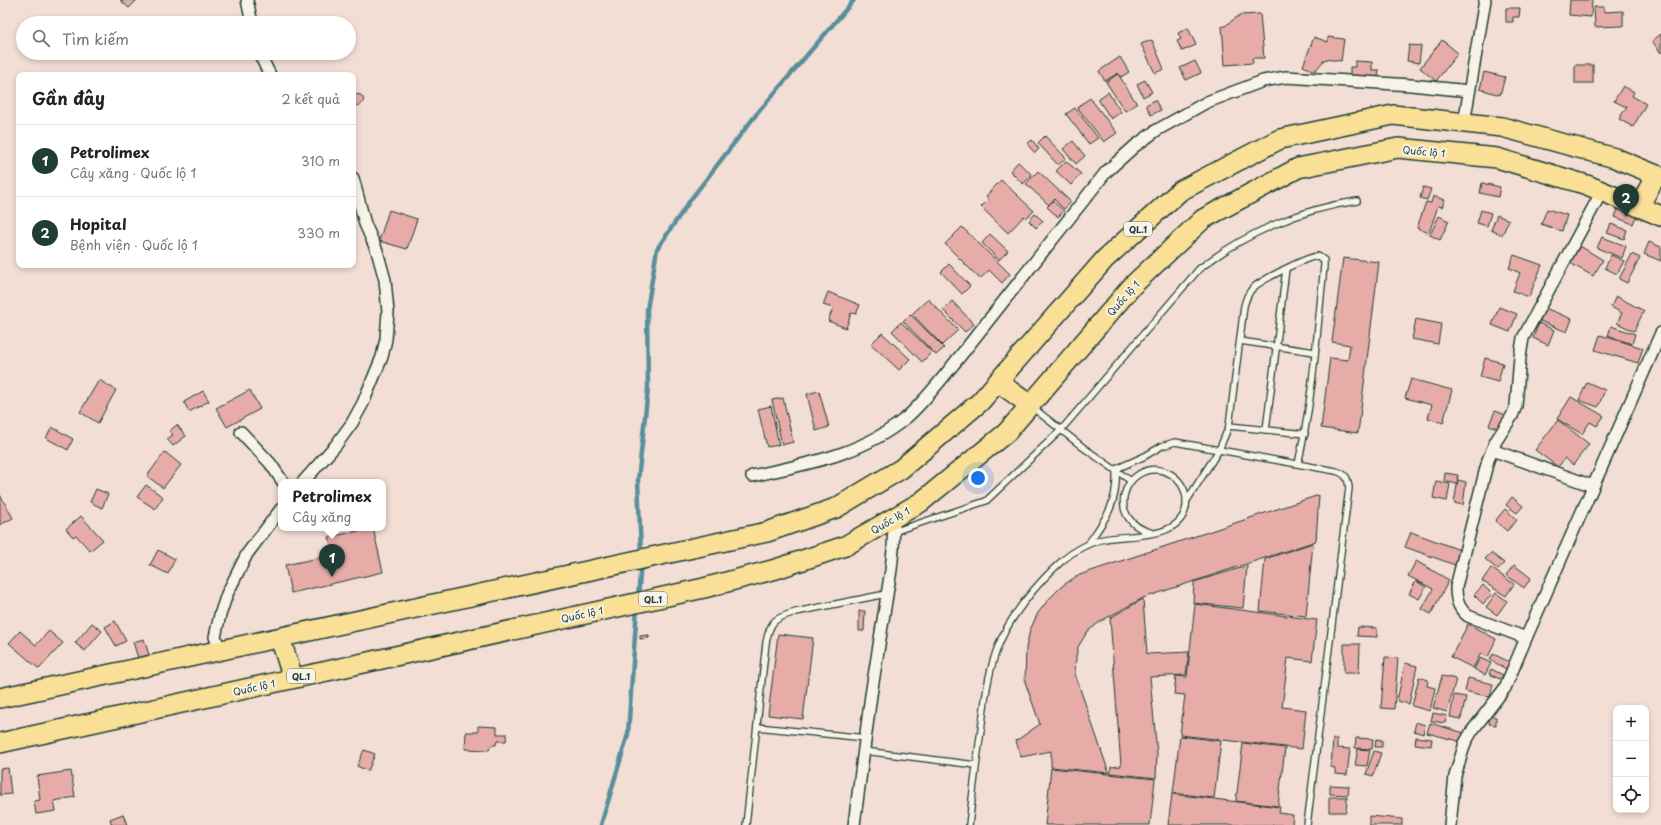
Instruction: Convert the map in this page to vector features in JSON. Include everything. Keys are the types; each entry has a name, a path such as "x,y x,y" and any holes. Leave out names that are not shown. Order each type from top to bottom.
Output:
{"highway":[{"name":"QL.1","path":"0,698 767,532 836,508 901,469 980,402 1105,259 1180,191 1280,139 1392,115 1509,129 1615,158 1659,176"},
{"name":"Quốc lộ 1","path":"0,743 704,588 776,569 845,546 894,525 1007,432 1133,285 1203,219 1298,168 1398,148 1497,158 1602,191 1661,216"},
{"path":"1639,207 1659,176"},
{"path":"998,382 1030,405"},
{"path":"280,638 293,678"}],"street":[{"path":"247,0 250,16"},
{"path":"1464,123 1485,0"},
{"path":"262,60 268,72"},
{"path":"752,476 818,462 853,450 872,441 907,417 938,384 961,356 1106,172 1135,146 1173,120 1207,102 1246,86 1286,77 1411,85 1469,91"},
{"path":"306,479 336,445 352,424 363,403 382,357 386,339 388,312 385,280 377,251 365,224 356,190"},
{"path":"1526,638 1468,616 1462,611 1458,604 1456,587 1492,450 1516,406 1523,338 1602,191"},
{"path":"1450,825 1455,776 1459,758 1465,743 1472,731 1505,688 1661,333"},
{"path":"241,432 270,464 281,479"},
{"path":"1492,450 1593,486"},
{"path":"222,651 215,637 227,594 247,554 278,513"},
{"path":"854,825 886,594 894,550 894,525"}],"lane":[{"path":"894,525 986,501 1061,430 1182,288 1217,255 1286,220 1312,209 1357,200"},
{"path":"1186,502 1219,450 1229,426 1244,306 1249,293 1261,282 1318,256 1324,260 1324,266 1305,434 1298,464"},
{"path":"1266,430 1286,270"},
{"path":"1240,341 1315,352"},
{"path":"1030,405 1084,448 1116,469 1131,481"},
{"path":"1229,426 1305,434"},
{"path":"1116,469 1134,462 1169,443 1183,443 1341,472 1347,478 1349,488 1307,825"},
{"path":"1088,544 1107,516 1114,499 1116,490 1116,469"},
{"path":"969,825 976,765 990,672 996,651 1002,638 1019,610 1046,576 1064,560 1088,544 1113,538 1163,532 1172,528 1180,521 1185,512 1185,492 1180,483 1173,476 1154,470 1144,472 1131,481 1124,495 1123,506 1133,525 1143,531 1153,533"},
{"path":"746,825 766,643 770,627 776,619 796,612 886,594"},
{"path":"757,727 866,738"},
{"path":"864,751 976,765"}],"building":[{"path":"120,0 137,0 129,8"},
{"path":"1570,0 1592,0 1591,17 1569,15"},
{"path":"1594,7 1604,7 1604,12 1623,11 1623,26 1595,27"},
{"path":"1506,8 1520,8 1519,17 1513,17 1513,22 1506,22"},
{"path":"1260,14 1264,58 1252,58 1253,63 1225,65 1222,26 1225,26 1240,15"},
{"path":"1188,28 1196,45 1182,51 1177,41 1181,39 1178,33"},
{"path":"1661,34 1661,53 1652,41"},
{"path":"1314,37 1328,42 1328,37 1344,39 1341,61 1325,59 1315,71 1303,66"},
{"path":"1152,40 1164,69 1155,73 1141,44"},
{"path":"1442,40 1458,53 1436,81 1420,68"},
{"path":"1409,45 1421,46 1419,63 1407,61"},
{"path":"1120,57 1129,72 1121,77 1118,73 1105,81 1099,71"},
{"path":"1195,61 1201,73 1186,80 1180,68"},
{"path":"1355,61 1372,62 1372,70 1379,70 1378,77 1350,76 1350,67 1355,67"},
{"path":"1575,65 1593,65 1593,83 1575,83"},
{"path":"1484,72 1505,77 1500,95 1480,89"},
{"path":"1118,74 1137,104 1125,111 1106,82"},
{"path":"1145,80 1152,92 1143,97 1137,84"},
{"path":"1623,86 1634,92 1632,96 1646,104 1633,127 1619,119 1627,106 1614,101"},
{"path":"1108,92 1121,112 1111,119 1098,99"},
{"path":"356,95 360,95 363,98 362,104 356,105"},
{"path":"1090,98 1117,133 1104,142 1077,107"},
{"path":"1155,100 1161,110 1151,115 1146,105"},
{"path":"1075,108 1098,138 1089,144 1066,114"},
{"path":"1045,136 1066,158 1058,165 1038,143"},
{"path":"1032,140 1039,149 1035,153 1027,144"},
{"path":"1073,141 1085,156 1076,164 1063,149"},
{"path":"1066,161 1081,174 1071,185 1056,171"},
{"path":"1018,162 1032,175 1023,184 1010,171"},
{"path":"1038,171 1071,202 1064,209 1054,199 1049,205 1026,184"},
{"path":"1001,180 1034,211 1026,218 1024,216 1008,233 981,207 989,199 986,196"},
{"path":"1482,183 1500,187 1498,197 1480,193"},
{"path":"1423,187 1431,189 1427,200 1420,198"},
{"path":"1433,196 1445,200 1442,207 1438,206 1429,233 1417,228 1426,202 1431,203"},
{"path":"1053,201 1064,211 1058,217 1047,207"},
{"path":"1547,209 1567,215 1562,231 1541,224"},
{"path":"1618,209 1636,216 1633,224 1615,217"},
{"path":"389,210 417,219 407,249 379,241"},
{"path":"1481,210 1491,213 1487,226 1477,223"},
{"path":"1035,214 1043,221 1036,228 1029,221"},
{"path":"1497,215 1509,220 1502,235 1491,230"},
{"path":"1439,216 1449,221 1440,240 1430,235"},
{"path":"1611,224 1627,230 1624,239 1607,233"},
{"path":"962,227 1010,274 1002,283 989,270 980,279 945,244"},
{"path":"990,234 1008,251 999,260 982,243"},
{"path":"1602,237 1626,246 1622,258 1597,248"},
{"path":"1649,242 1661,247 1661,261 1644,254"},
{"path":"1580,246 1603,260 1593,276 1570,263"},
{"path":"1632,254 1640,258 1627,283 1619,279"},
{"path":"1514,255 1542,265 1529,297 1513,291 1520,273 1509,268"},
{"path":"1611,255 1624,261 1617,274 1605,268"},
{"path":"1343,258 1379,262 1358,433 1321,428 1330,358 1348,360 1350,345 1332,342"},
{"path":"949,264 970,286 962,294 941,272"},
{"path":"828,292 860,305 856,314 851,313 846,328 828,321 833,308 823,305"},
{"path":"1616,296 1644,311 1634,331 1617,323 1622,313 1611,307"},
{"path":"928,299 958,330 942,345 912,314"},
{"path":"952,301 974,324 965,332 943,310"},
{"path":"1499,307 1517,314 1510,332 1492,325"},
{"path":"1545,308 1572,319 1567,332 1540,321"},
{"path":"910,314 944,348 936,355 903,321"},
{"path":"1416,319 1441,324 1438,344 1412,339"},
{"path":"901,322 932,352 922,362 892,331"},
{"path":"1539,323 1554,330 1548,345 1533,338"},
{"path":"1611,326 1635,334 1632,344 1608,336"},
{"path":"882,333 910,359 899,370 871,344"},
{"path":"1600,335 1643,348 1638,363 1595,350"},
{"path":"1485,358 1503,363 1498,382 1480,377"},
{"path":"1411,379 1452,390 1443,423 1428,418 1432,405 1405,398"},
{"path":"99,380 116,390 98,423 80,412"},
{"path":"1587,382 1605,390 1598,407 1579,400"},
{"path":"250,390 260,409 227,427 216,408"},
{"path":"203,391 209,401 189,412 184,402"},
{"path":"819,391 829,427 816,431 807,394"},
{"path":"1571,397 1604,416 1597,426 1590,422 1582,434 1557,419"},
{"path":"783,398 793,442 782,445 772,400"},
{"path":"771,406 779,445 767,447 758,409"},
{"path":"1495,411 1506,415 1500,429 1489,425"},
{"path":"1558,420 1589,444 1573,465 1565,458 1558,467 1535,450"},
{"path":"177,425 186,436 173,446 167,439 173,435 169,431"},
{"path":"52,427 73,439 68,450 46,438"},
{"path":"165,452 181,465 163,488 147,476"},
{"path":"1445,473 1458,475 1457,484 1444,481"},
{"path":"1458,480 1466,482 1463,505 1454,503"},
{"path":"1436,481 1450,484 1447,501 1433,498"},
{"path":"146,485 163,497 155,509 137,497"},
{"path":"96,489 108,494 102,508 90,502"},
{"path":"0,495 13,518 0,525"},
{"path":"1319,495 1316,541 1143,598 1101,621 1087,632 1078,647 1075,674 1109,773 1051,767 1051,751 1021,757 1016,741 1040,724 1025,682 1026,648 1030,630 1038,613 1062,586 1077,576 1091,571"},
{"path":"1512,497 1523,506 1517,513 1506,505"},
{"path":"1505,509 1517,520 1507,531 1495,521"},
{"path":"81,516 103,540 90,551 76,535 73,537 66,529"},
{"path":"358,531 374,531 383,572 291,593 285,565 333,555 329,537"},
{"path":"1411,532 1460,550 1455,565 1405,547"},
{"path":"1313,543 1306,616 1260,611 1265,559"},
{"path":"158,550 175,559 168,574 150,565"},
{"path":"1491,553 1504,563 1498,570 1485,559"},
{"path":"1416,561 1449,580 1431,614 1422,609 1433,589 1408,576"},
{"path":"1514,565 1531,578 1524,588 1506,575"},
{"path":"1247,566 1243,608 1193,603 1194,582"},
{"path":"1491,568 1514,584 1506,596 1482,581"},
{"path":"1416,581 1426,587 1419,599 1409,594"},
{"path":"1483,585 1492,594 1483,604 1474,595"},
{"path":"1496,593 1507,601 1497,615 1486,607"},
{"path":"1143,599 1147,654 1189,652 1186,675 1150,677 1157,754 1156,778 1110,773 1111,767 1121,766 1110,618"},
{"path":"1195,604 1317,620 1312,661 1288,658 1282,707 1306,710 1302,749 1180,735 1185,695 1174,694 1176,676 1187,677"},
{"path":"859,611 865,611 864,631 859,631"},
{"path":"115,621 126,641 116,646 105,627"},
{"path":"92,623 102,631 85,651 75,643"},
{"path":"1468,624 1496,639 1488,657 1481,653 1473,668 1451,657"},
{"path":"1358,627 1377,628 1377,637 1357,636"},
{"path":"20,631 36,645 49,631 63,643 39,669 9,643"},
{"path":"778,634 813,638 803,719 768,715"},
{"path":"649,635 649,638 640,639 640,636"},
{"path":"144,639 149,655 138,658 133,642"},
{"path":"1344,644 1360,644 1359,673 1344,673"},
{"path":"1493,654 1512,663 1508,670 1490,660"},
{"path":"1385,657 1398,658 1394,709 1381,708"},
{"path":"1480,658 1491,663 1485,675 1474,669"},
{"path":"1405,663 1417,666 1409,704 1397,701"},
{"path":"1491,669 1503,675 1500,679 1489,674"},
{"path":"1442,676 1456,679 1447,712 1433,708"},
{"path":"1419,677 1428,680 1427,686 1435,688 1430,711 1412,706"},
{"path":"1468,678 1493,684 1490,697 1465,691"},
{"path":"1454,695 1466,697 1461,719 1450,717"},
{"path":"1433,713 1447,716 1445,723 1431,721"},
{"path":"1490,716 1496,717 1496,725 1489,724"},
{"path":"1416,722 1425,725 1423,734 1414,731"},
{"path":"1430,723 1464,733 1462,742 1427,733"},
{"path":"478,726 497,727 497,734 507,734 506,741 497,741 496,745 492,745 489,750 465,749 466,732 478,732"},
{"path":"1180,736 1221,741 1214,798 1173,793"},
{"path":"1416,737 1432,739 1431,746 1415,744"},
{"path":"1356,738 1373,739 1372,749 1355,748"},
{"path":"1333,739 1337,739 1337,748 1350,749 1347,775 1335,774 1335,768 1331,767"},
{"path":"1376,739 1382,740 1382,747 1375,747"},
{"path":"1243,743 1285,748 1278,806 1236,801"},
{"path":"1358,749 1370,750 1367,766 1355,765"},
{"path":"364,750 375,754 368,771 357,766"},
{"path":"1374,751 1381,753 1373,776 1366,774"},
{"path":"8,768 11,794 0,795 0,769"},
{"path":"1051,768 1155,779 1150,825 1045,825"},
{"path":"71,771 75,797 54,801 56,811 36,814 34,801 40,800 37,776"},
{"path":"1330,785 1349,786 1348,795 1330,794"},
{"path":"1172,794 1280,807 1279,813 1293,815 1292,825 1168,825"},
{"path":"1329,797 1347,797 1346,812 1329,812"},
{"path":"123,814 127,825 112,825 110,819"},
{"path":"1369,816 1402,819 1402,825 1369,825"}],"waterway":[{"path":"641,554 638,480 648,389 647,310 657,249 691,199 755,116 854,0"},
{"path":"638,598 641,563"},
{"path":"601,825 628,734 637,607"}],"place":[{"name":"Hopital","path":"1626,217"},
{"name":"Petrolimex","path":"332,577"}]}
